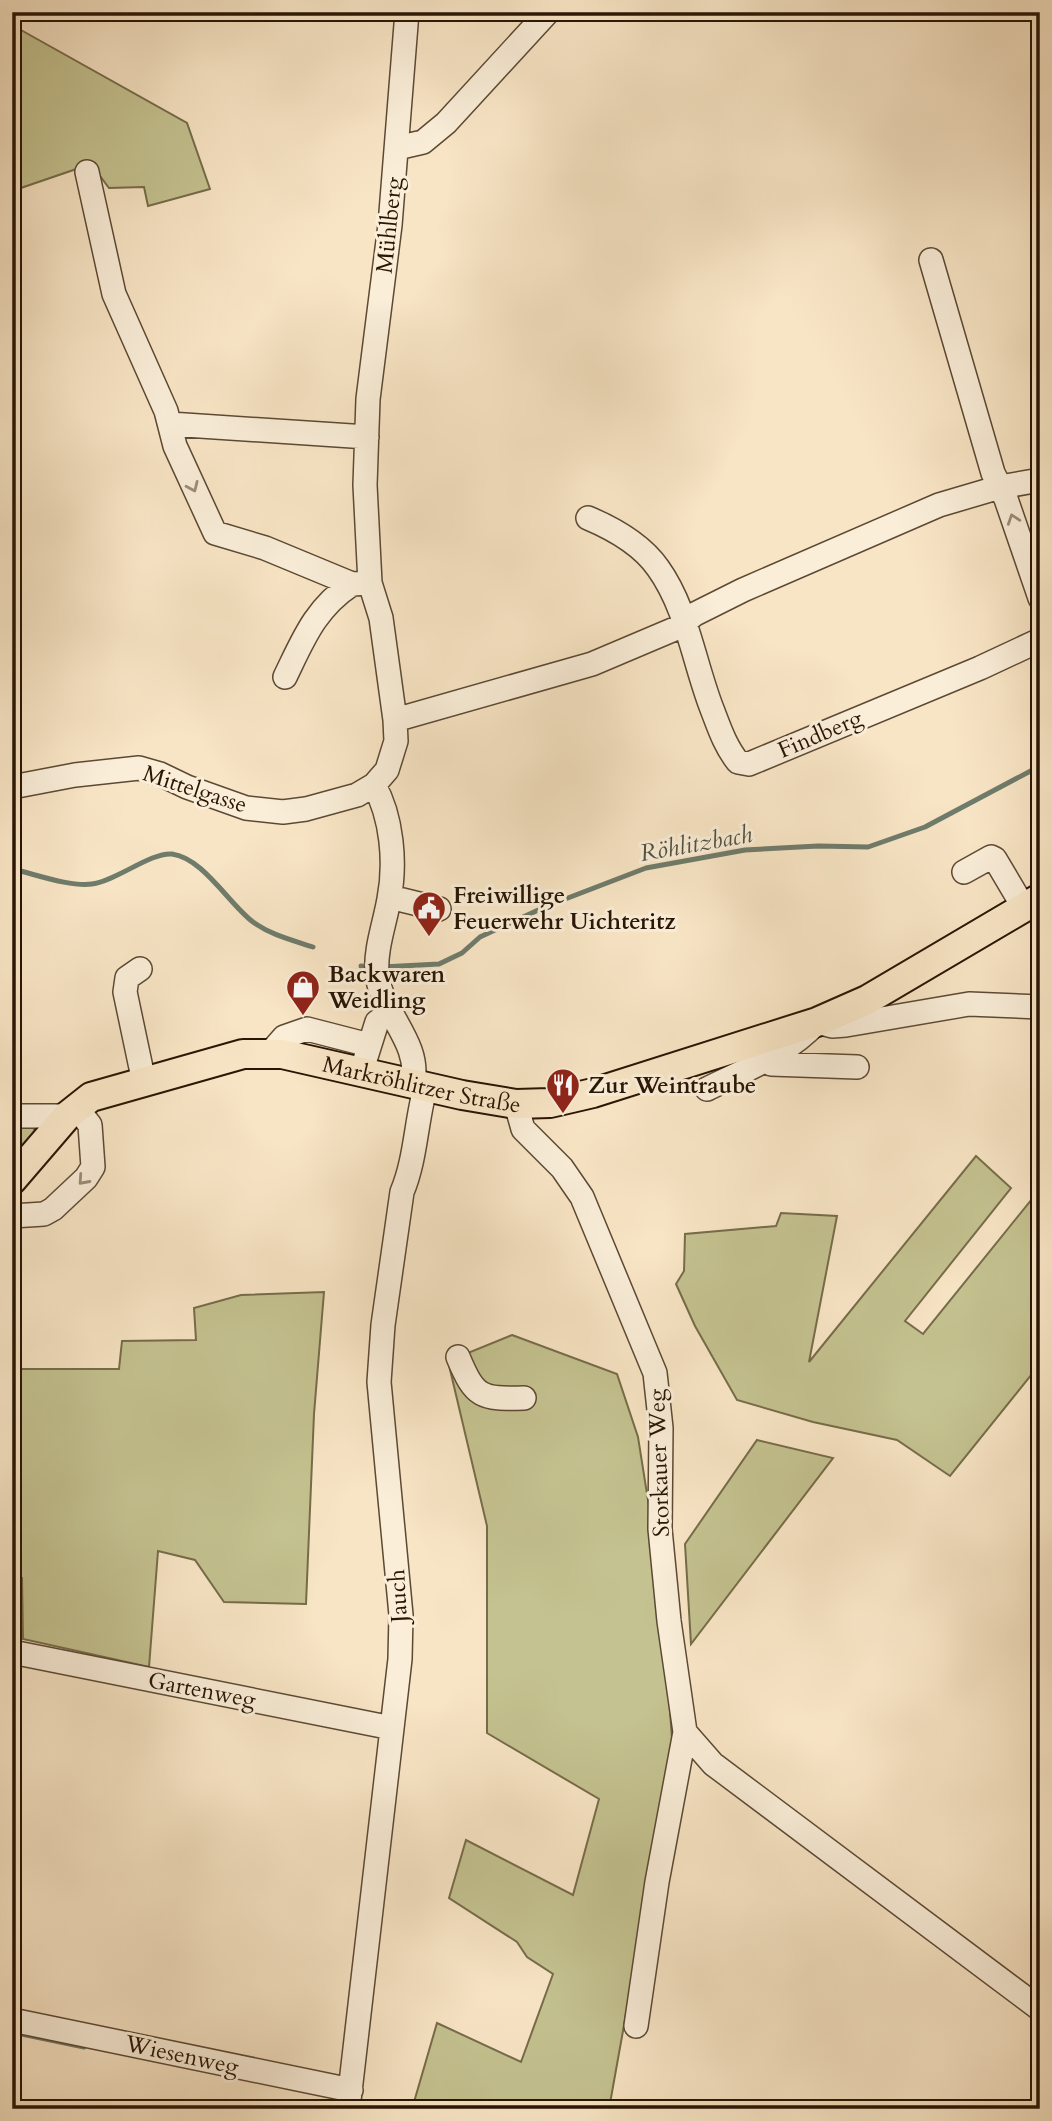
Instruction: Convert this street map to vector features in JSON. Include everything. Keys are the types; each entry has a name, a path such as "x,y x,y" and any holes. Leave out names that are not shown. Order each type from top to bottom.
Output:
{"main road":[{"name":"Markröhlitzer Straße","path":"71,1111 91,1097 243,1054 270,1053 365,1058 419,1083 462,1095 516,1104 550,1103 593,1093 817,1023 867,1000 1032,903"},
{"path":"12,1180 71,1111"}],"street":[{"name":"Mühlberg","path":"374,785 383,776 392,758 396,741 381,618 361,584 368,399 397,148 407,12"},
{"path":"397,148 423,142 446,123 548,12"},
{"path":"87,172 114,294 166,411 175,446 215,533 265,548 361,584"},
{"path":"931,260 993,473 1008,485"},
{"path":"170,424 367,437"},
{"path":"395,720 592,664 684,623 695,614 743,590 927,510 1008,485 1040,480"},
{"path":"1008,485 1006,499 1040,598"},
{"path":"588,518 609,527 628,540 656,565 684,623"},
{"path":"285,677 314,618 334,597 361,584"},
{"name":"Findberg","path":"684,623 705,691 727,747 738,762 749,764 980,668 1040,640"},
{"name":"Mittelgasse","path":"12,787 75,775 139,768 246,808 283,812 306,809 357,795 374,785"},
{"path":"374,785 381,797 393,870 377,968 381,992 413,1057 419,1083"},
{"path":"964,872 991,857 1032,903"},
{"path":"390,897 439,909"},
{"path":"140,969 127,978 125,992 144,1082"},
{"path":"707,1089 803,1038 817,1023 846,1025 969,1004 1040,1007"},
{"path":"365,1058 377,1022 391,1013"},
{"path":"766,1060 771,1064 857,1067"},
{"name":"Jauch","path":"349,2099 400,1659 401,1615 379,1382 383,1325 402,1192 409,1176 419,1083"},
{"name":"Storkauer Weg","path":"516,1104 523,1129 562,1168 582,1197 655,1373 661,1428 660,1530 669,1621 685,1731"},
{"path":"12,1116 71,1111 90,1125 93,1167 86,1178 53,1209 44,1214 12,1216"},
{"path":"458,1357 466,1377 478,1393 491,1399 524,1398"},
{"name":"Gartenweg","path":"12,1652 392,1728"},
{"path":"685,1731 713,1764 1040,2009"},
{"path":"636,2026 657,1882 685,1731"},
{"name":"Wiesenweg","path":"12,2020 349,2099"}],"shaded area":[{"path":"12,25 187,123 210,189 148,206 144,187 109,188 91,164 12,191"},
{"path":"29,1124 35,1130 35,1138 16,1157 12,1154 12,1126"},
{"path":"976,1156 1011,1188 905,1321 923,1334 1040,1189 1040,1364 950,1476 897,1440 813,1422 737,1400 695,1326 676,1284 684,1271 685,1234 776,1226 781,1213 837,1216 809,1362"},
{"path":"324,1292 314,1414 306,1604 224,1602 195,1560 158,1551 149,1667 23,1639 22,1578 12,1578 12,1442 16,1442 12,1369 119,1369 122,1341 196,1340 194,1308 241,1295"},
{"path":"512,1335 617,1374 638,1437 660,1576 673,1752 609,2109 412,2109 437,2023 521,2062 553,1974 527,1957 517,1942 449,1898 466,1840 573,1895 599,1799 487,1733 487,1526 448,1361"},
{"path":"757,1440 833,1458 691,1644 685,1544"}],"waterway":[{"name":"Röhlitzbach","path":"382,967 439,964 462,953 480,937 547,906 646,868 745,850 818,846 868,847 925,827 1040,766"},
{"name":"Röhlitzbach","path":"12,869 63,882 92,884 112,878 154,857 172,854 183,857 205,873 260,927 313,947"},
{"name":"Röhlitzbach","path":"361,966 372,967"},
{"path":"12,2032 84,2047"}],"place":[{"name":"Freiwillige Feuerwehr Uichteritz","path":"429,938"},
{"name":"Backwaren Weidling","path":"303,1017"},
{"name":"Zur Weintraube","path":"563,1115"}]}
